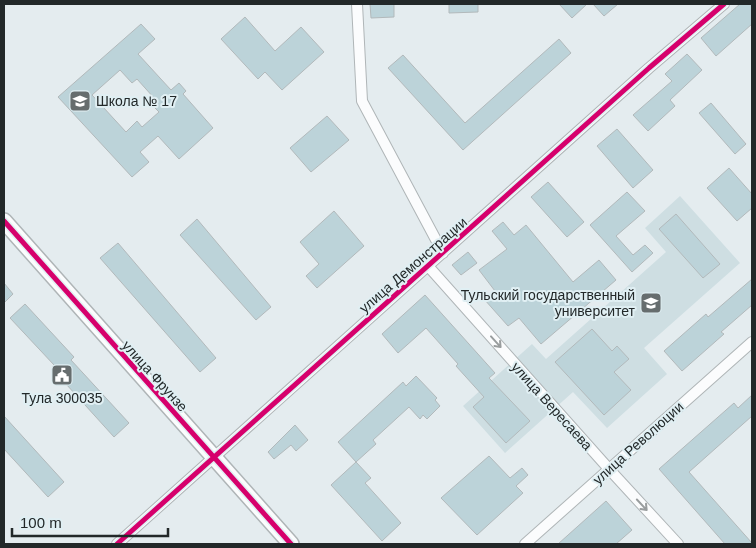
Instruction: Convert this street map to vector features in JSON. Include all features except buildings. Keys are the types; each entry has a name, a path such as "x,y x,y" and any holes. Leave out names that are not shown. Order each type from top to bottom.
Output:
{"street":[{"path":"357,4 362,101 443,253"},
{"name":"улица Демонстрации","path":"117,544 649,68 724,4"},
{"name":"улица Фрунзе","path":"4,221 291,544"},
{"name":"улица Вересаева","path":"428,266 678,544"},
{"name":"улица Революции","path":"525,544 752,342"}],"shaded area":[{"name":"Тульский государственный университет","path":"680,196 740,263 644,348 667,374 607,428 573,392 505,453 463,406 532,344 546,359 666,252 645,228"}],"cycle path":[{"path":"117,544 649,68 724,4"},
{"path":"4,221 291,544"}],"place":[{"name":"Школа № 17","path":"80,101"},
{"name":"Тульский государственный университет","path":"651,303"},
{"name":"Тула 300035","path":"62,375"}]}
